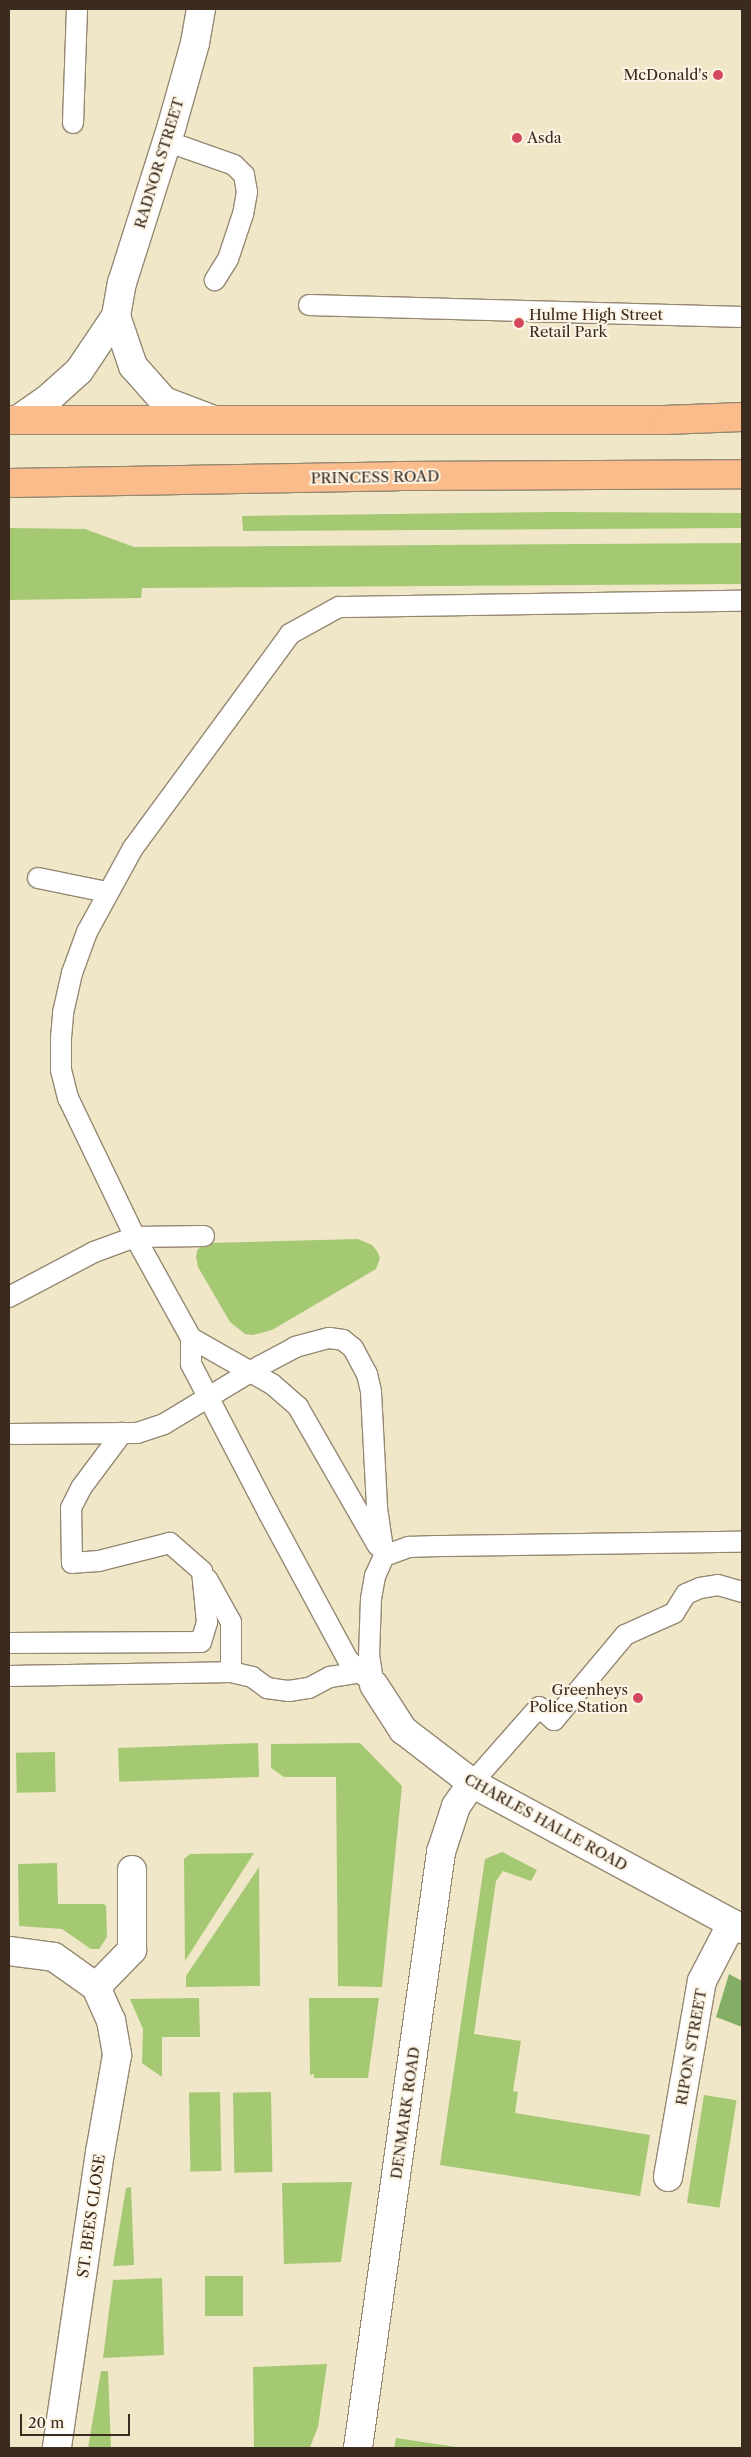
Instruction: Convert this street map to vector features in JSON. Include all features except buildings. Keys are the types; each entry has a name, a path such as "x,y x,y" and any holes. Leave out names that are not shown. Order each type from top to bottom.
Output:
{"highway":[{"path":"14,420 665,420 742,417"},
{"name":"PRINCESS ROAD","path":"9,483 398,476 742,474"}],"street":[{"name":"RADNOR STREET","path":"14,420 50,397 79,371 116,316 122,283 166,141 194,43 201,9"},
{"name":"RADNOR STREET","path":"116,316 133,366 164,401 214,421"},
{"name":"CHARLES HALLE ROAD","path":"367,1679 403,1730 472,1783 737,1926"},
{"name":"DENMARK ROAD","path":"358,2448 441,1852 456,1806 472,1783"},
{"path":"9,1952 54,1957 96,1987 132,1950 132,1870"},
{"name":"RIPON STREET","path":"668,2177 702,1981 737,1926"},
{"name":"ST. BEES CLOSE","path":"57,2448 100,2152 117,2055 111,2020 96,1987"}],"lane":[{"path":"73,123 77,9"},
{"path":"166,141 234,165 244,175 246,192 243,214 228,259 214,280"},
{"path":"310,305 742,317"},
{"path":"367,1679 343,1651 191,1364 191,1338 136,1237 68,1098 61,1070 63,1013 68,986 88,932 133,848 290,634 338,607 742,601"},
{"path":"38,878 108,892"},
{"path":"9,1297 94,1252 136,1237 204,1236"},
{"path":"191,1338 272,1384 298,1407 384,1556"},
{"path":"9,1434 137,1433 164,1424 278,1355 311,1341 329,1338 343,1340 353,1348 366,1374 370,1392 377,1508 384,1556 375,1576 371,1599 367,1679"},
{"path":"122,1434 81,1488 71,1508 72,1563 99,1561 170,1543 202,1571 231,1622 231,1672"},
{"path":"384,1556 409,1548 437,1546 742,1542"},
{"path":"9,1643 201,1642 208,1622 202,1571"},
{"path":"472,1783 539,1707 554,1720 625,1635 674,1613 686,1594 700,1588 718,1585 742,1592"},
{"path":"9,1676 231,1672 252,1677 266,1688 289,1691 309,1688 330,1677 367,1679"}],"green space":[{"path":"556,512 742,513 742,528 243,531 242,516"},
{"path":"9,528 85,529 134,547 742,543 742,584 142,588 141,598 9,600"},
{"path":"358,1239 372,1245 377,1251 380,1258 376,1269 272,1330 253,1335 245,1334 230,1322 198,1267 196,1257 197,1251 201,1246 209,1243"},
{"path":"258,1743 259,1777 119,1782 118,1748"},
{"path":"360,1743 402,1786 382,1987 338,1986 336,1777 284,1777 271,1768 271,1744"},
{"path":"55,1752 56,1792 17,1793 16,1753"},
{"path":"502,1852 537,1870 531,1881 503,1871 496,1881 474,2034 521,2041 513,2091 518,2092 515,2113 650,2135 640,2196 440,2165 485,1859"},
{"path":"254,1853 185,1961 184,1859 190,1854"},
{"path":"57,1863 58,1904 104,1904 106,1906 107,1937 99,1949 91,1949 62,1929 19,1926 18,1864"},
{"path":"259,1867 260,1986 186,1987 186,1976"},
{"path":"729,1974 742,1981 742,2027 716,2017"},
{"path":"199,1998 200,2037 162,2037 162,2077 142,2063 143,2029 130,1999"},
{"path":"309,1998 379,1998 368,2078 314,2078 314,2074 310,2075"},
{"path":"220,2092 221,2171 190,2172 189,2093"},
{"path":"271,2092 272,2172 234,2173 233,2093"},
{"path":"704,2095 737,2100 720,2208 687,2203"},
{"path":"352,2182 341,2262 284,2264 282,2183"},
{"path":"131,2187 134,2265 113,2266 126,2188"},
{"path":"205,2276 243,2276 243,2316 205,2316"},
{"path":"162,2278 164,2355 103,2358 113,2280"},
{"path":"327,2364 318,2427 310,2447 254,2448 253,2367"},
{"path":"101,2371 108,2371 111,2448 88,2448"},
{"path":"396,2438 463,2448 394,2448"}],"place":[{"name":"McDonald's","path":"718,75"},
{"name":"Asda","path":"517,138"},
{"name":"Hulme High Street Retail Park","path":"519,323"},
{"name":"Greenheys Police Station","path":"638,1698"}]}
